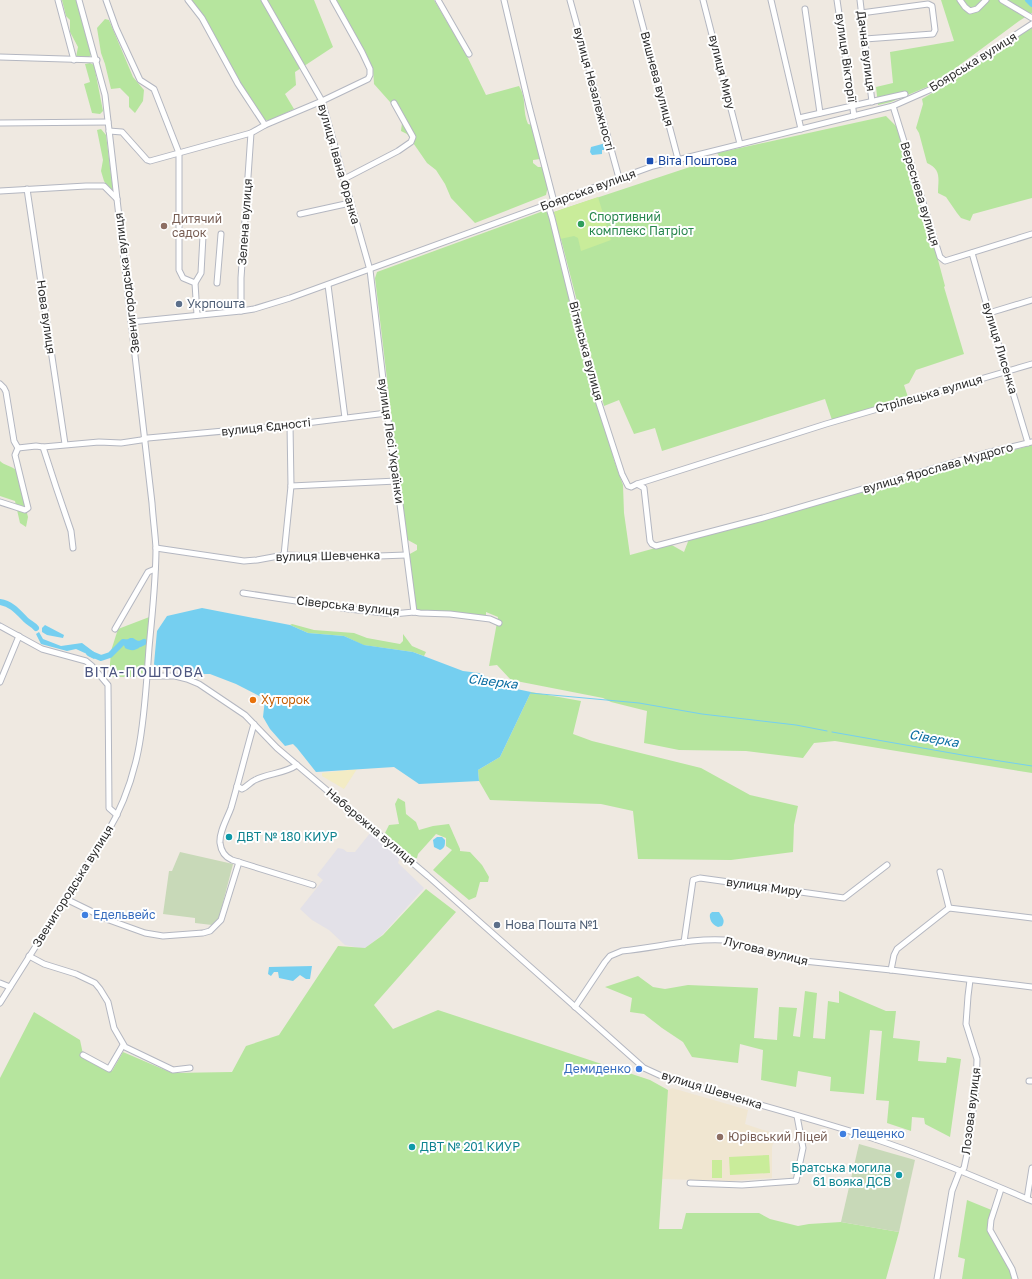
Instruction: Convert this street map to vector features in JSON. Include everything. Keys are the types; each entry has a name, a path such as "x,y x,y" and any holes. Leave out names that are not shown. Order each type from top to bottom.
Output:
{"street":[{"path":"58,0 74,60"},
{"name":"Звенигородська вулиця","path":"0,1003 106,835 117,815 132,778 144,717 156,548 145,439 105,95 97,60 79,0"},
{"path":"106,0 116,28 140,80 154,89 179,153 179,270 183,278 195,283"},
{"path":"188,0 202,18 238,84 265,125"},
{"name":"вулиця Івана Франка","path":"264,0 322,101 370,270"},
{"path":"109,131 122,132 147,160 150,161 251,133 265,125 322,101 368,79 370,69 332,0"},
{"path":"438,0 469,54"},
{"path":"504,0 529,106 554,202"},
{"name":"вулиця Незалежності","path":"570,0 619,178"},
{"name":"Вишнева вулиця","path":"636,0 678,159"},
{"name":"вулиця Миру","path":"703,0 740,144"},
{"path":"771,0 802,129"},
{"name":"вулиця Вікторії","path":"837,0 854,116"},
{"name":"Дачна вулиця","path":"860,0 866,39 872,102"},
{"path":"960,0 965,8 970,11 977,9 986,0"},
{"path":"1002,0 1032,18"},
{"path":"861,13 928,4 932,6 935,30 932,34 866,39"},
{"path":"806,9 820,113"},
{"name":"Боярська вулиця","path":"131,322 241,311 263,307 370,270 619,178 678,159 893,106 936,87 1032,24"},
{"path":"0,57 97,60"},
{"path":"799,118 905,94"},
{"path":"344,179 398,151 411,142 413,137 394,103"},
{"name":"Вереснева вулиця","path":"893,106 940,257 945,261 1032,234"},
{"path":"0,123 108,122"},
{"name":"Зелена вулиця","path":"241,311 241,278 251,133"},
{"path":"0,191 104,186 117,199"},
{"name":"Нова вулиця","path":"27,189 65,444"},
{"path":"300,214 350,203"},
{"name":"Вітянська вулиця","path":"548,205 594,388 626,483 631,487 637,484"},
{"path":"217,283 221,234"},
{"path":"197,315 195,283 201,273 203,236"},
{"name":"вулиця Лисенка","path":"972,253 989,313 1030,442"},
{"name":"вулиця Лесі Українки","path":"370,270 387,413 414,612"},
{"path":"328,285 345,418"},
{"path":"989,313 1032,300"},
{"name":"Стрілецька вулиця","path":"637,484 826,424 1032,364"},
{"path":"0,384 6,392 14,441 18,448"},
{"name":"вулиця Єдності","path":"145,439 290,425 387,413"},
{"path":"284,555 291,486 290,425"},
{"path":"18,448 99,442 121,443 145,439"},
{"name":"вулиця Ярослава Мудрого","path":"637,484 644,488 650,541 656,546 844,495 986,453 1030,442"},
{"path":"43,447 71,531 73,548"},
{"path":"0,502 25,510 28,508 15,455 18,448"},
{"path":"291,486 397,482"},
{"name":"вулиця Шевченка","path":"156,548 244,561 284,555 351,557 406,555"},
{"path":"115,629 148,572 155,569"},
{"name":"Сіверська вулиця","path":"243,593 349,609 393,614 414,612 450,614 490,619 499,623"},
{"path":"0,626 19,636 0,682"},
{"name":"Звенигородська вулиця","path":"19,636 46,651 86,661 108,685 109,808 117,815"},
{"name":"Набережна вулиця","path":"147,676 175,676 194,681 241,712 277,748 444,890"},
{"path":"254,724 237,786 221,836 220,843 222,851 226,856 239,862 313,885"},
{"path":"237,786 242,789 254,780 297,765"},
{"path":"66,899 109,920 145,933 163,936 203,933 210,931 221,920 239,862"},
{"name":"вулиця Миру","path":"684,942 693,880 700,878 844,898 887,866"},
{"path":"940,872 949,908"},
{"name":"вулиця Шевченка","path":"444,890 644,1068 668,1079 868,1137 961,1171 1030,1200"},
{"path":"891,970 892,962 897,949 949,908 1032,918"},
{"name":"Лугова вулиця","path":"575,1007 605,962 615,953 684,942 724,940 772,954 804,961 1032,987"},
{"name":"Звенигородська вулиця","path":"29,956 44,964 76,974 95,983 108,1002 114,1028 123,1045"},
{"name":"Лозова вулиця","path":"937,1279 952,1191 958,1173 964,1168 967,1154 976,1088 978,1059 966,1024 970,980"},
{"path":"0,983 10,987"},
{"path":"84,1055 109,1069 123,1045 173,1070 190,1068"},
{"path":"690,1183 742,1185 796,1181 803,1148 797,1116"},
{"path":"1030,1200 1032,1168"},
{"path":"1001,1189 991,1220 990,1230 1012,1269 1015,1279"}],"shaded area":[{"path":"371,832 400,857 398,863 424,888 382,935 364,949 345,945 329,930 312,920 300,909 323,880 317,875 338,848 347,852 355,852"},
{"name":"Юрівський Ліцей","path":"672,1088 748,1110 745,1124 776,1134 772,1147 772,1178 731,1181 662,1179 668,1090"}],"green space":[{"path":"62,0 76,0 91,55 88,58 76,57 78,47 70,32 70,20 66,16"},
{"path":"191,0 314,0 333,47 295,72 296,85 285,94 294,109 271,120 265,120 240,83"},
{"path":"334,0 434,0 465,52 486,95 519,86 523,96 526,119 528,124 532,125 540,159 533,160 533,163 538,167 542,167 548,186 546,195 475,223 451,198 445,184 436,170 427,163 407,134 401,131 402,123 398,111 374,84 373,69"},
{"path":"941,0 1032,0 1032,13 934,84 891,102 878,105 876,87 893,83 890,52 954,41"},
{"path":"105,19 109,20 133,77 144,90 143,101 135,113 129,107 129,97 120,88 111,89 101,53 97,28"},
{"path":"1032,27 1032,198 973,214 970,221 961,218 946,197 938,193 937,172 927,163 919,133 916,128 923,104 922,99 959,77"},
{"path":"90,63 94,65 103,111 100,114 92,113 84,84 90,82 85,64"},
{"path":"886,116 899,129 913,167 945,286 944,287 964,354 916,370 909,383 904,385 908,397 832,420 825,399 662,451 655,428 634,434 619,400 604,406 554,212 720,157 717,153"},
{"path":"101,129 106,135 113,190 110,191 104,181 101,171 103,160 97,130"},
{"name":"Спортивний комплекс Патріот","path":"598,197 611,240 581,251 578,238 574,236 560,239 554,212"},
{"path":"546,210 553,216 614,460 623,485 624,513 630,555 670,544 684,552 689,539 1032,445 1032,773 835,741 814,743 803,758 746,751 679,750 644,743 647,711 611,702 603,698 511,680 497,665 489,666 498,617 486,612 486,616 420,612 413,607 408,555 417,550 417,545 406,539 375,278 377,272"},
{"path":"0,461 16,470 28,517 26,527 20,523 15,501 0,496"},
{"path":"152,616 143,677 109,677 111,651 118,629"},
{"path":"292,624 314,630 354,633 367,638 400,644 403,641 403,634 412,646 426,652 424,656 413,652 363,645 344,636 308,633 290,625"},
{"path":"531,692 581,701 573,734 592,741 701,768 750,795 798,806 794,825 793,852 731,860 638,859 633,811 601,804 490,800 479,781 478,770 500,757"},
{"path":"398,798 405,802 406,814 416,822 419,830 449,824 460,851 470,852 482,865 489,877 488,882 480,882 476,897 469,900 433,870 452,850 446,846 446,838 436,834 418,854 417,858 413,859 385,833 389,825 399,824 395,804"},
{"path":"180,852 233,864 219,918 212,925 195,923 195,918 163,914 169,871 172,871"},
{"path":"426,889 456,912 374,1005 393,1029 438,1010 650,1080 668,1090 659,1229 682,1229 686,1213 759,1213 770,1219 798,1226 841,1222 899,1232 886,1279 0,1279 0,1078 34,1012 80,1040 84,1059 112,1071 123,1052 172,1073 232,1072 246,1046 279,1035 338,946 365,948 383,935"},
{"path":"638,976 653,987 665,989 688,985 758,988 754,1038 777,1040 779,1007 797,1008 793,1036 800,1037 805,991 817,993 813,1038 825,1039 828,1001 839,1003 839,991 886,1011 896,1011 893,1038 920,1041 918,1061 946,1063 947,1057 961,1059 950,1137 925,1124 924,1118 912,1117 911,1131 887,1123 889,1101 876,1100 882,1031 870,1030 864,1094 830,1091 831,1077 798,1071 796,1087 761,1080 763,1050 740,1044 738,1063 692,1057 683,1042 644,1014 630,1012 632,998 605,987"},
{"path":"859,1144 915,1160 899,1232 841,1222"},
{"path":"769,1155 770,1173 730,1175 729,1157"},
{"path":"712,1160 722,1160 722,1178 712,1178"},
{"path":"967,1200 994,1211 990,1230 1015,1279 962,1279 965,1259 958,1257"}],"sand":[{"path":"357,769 344,789 322,776 322,773"}],"water":[{"path":"606,143 608,147 606,150 602,150 602,154 592,155 590,152 591,147"},
{"path":"202,608 290,625 308,633 344,636 364,645 413,652 463,671 479,673 507,687 531,692 500,757 478,770 479,781 419,784 394,767 316,772 293,744 285,746 270,729 263,717 265,699 236,684 210,674 189,674 185,671 156,668 154,664 157,631 167,616"},
{"path":"45,625 64,635 63,638 47,635 42,632 42,628"},
{"path":"39,632 43,639 61,646 82,643 94,652 96,657 94,659 76,649 67,651 41,644 36,634"},
{"path":"133,638 139,642 140,647 133,650 125,648 123,642"},
{"path":"437,837 442,837 445,840 443,848 440,850 434,847 433,840"},
{"path":"712,912 719,912 724,920 722,926 718,927 713,923 710,916"},
{"path":"312,966 310,979 306,979 300,975 293,981 279,978 278,972 274,972 271,976 268,974 269,967"}],"waterway":[{"path":"1028,0 1032,4"},
{"name":"Сіверка","path":"0,602 11,606 36,628"},
{"name":"Сіверка","path":"89,653 101,658 110,655 123,642 140,644 144,642"},
{"name":"Сіверка","path":"530,693 639,703 702,714 796,725 827,731"},
{"name":"Сіверка","path":"832,732 1032,766"}],"place":[{"name":"Віта Поштова","path":"650,161"},
{"name":"Спортивний комплекс Патріот","path":"581,224"},
{"name":"Дитячий садок","path":"164,226"},
{"name":"Укрпошта","path":"179,304"},
{"name":"Хуторок","path":"253,700"},
{"name":"ДВТ № 180 КИУР","path":"229,837"},
{"name":"Едельвейс","path":"85,915"},
{"name":"Нова Пошта №1","path":"497,925"},
{"name":"Демиденко","path":"639,1069"},
{"name":"Лещенко","path":"843,1134"},
{"name":"Юрівський Ліцей","path":"720,1137"},
{"name":"ДВТ № 201 КИУР","path":"412,1147"},
{"name":"Братська могила 61 вояка ДСВ","path":"899,1175"}],"district":[{"name":"ВІТА-ПОШТОВА","path":"144,672"}]}
